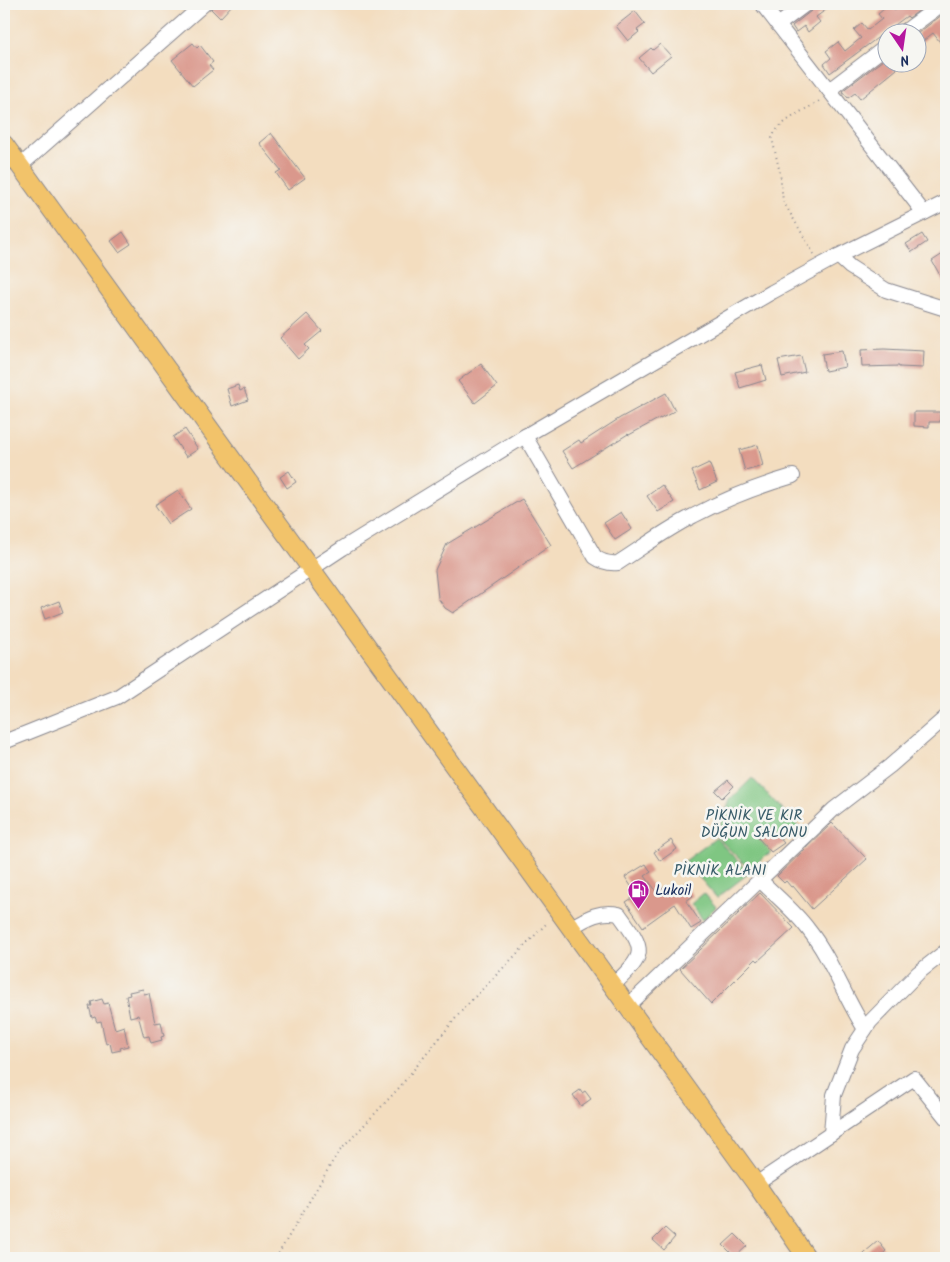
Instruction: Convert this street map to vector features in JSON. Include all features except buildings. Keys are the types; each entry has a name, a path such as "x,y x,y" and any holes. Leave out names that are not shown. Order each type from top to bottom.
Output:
{"main road":[{"path":"4,144 756,1184 807,1258"}],"street":[{"path":"762,4 924,213"},
{"path":"778,25 806,4"},
{"path":"918,22 942,4"},
{"path":"20,166 201,5"},
{"path":"830,92 878,53"},
{"path":"4,742 117,697 310,569 525,436 821,264 946,202"},
{"path":"838,256 850,267 886,290 946,309"},
{"path":"525,436 595,556 612,564 618,563 666,531 718,503 793,476"},
{"path":"627,1007 834,809 890,766 946,717"},
{"path":"760,880 808,929 830,963 853,1010 865,1029"},
{"path":"570,928 593,915 605,912 619,914 637,938 638,957 632,968 612,986"},
{"path":"831,1134 834,1095 852,1049 870,1022 918,973 946,951"},
{"path":"756,1184 914,1078 946,1118"}],"path":[{"path":"821,264 801,234 783,200 780,173 772,138 780,125 830,92"},
{"path":"276,1258 337,1154 398,1089 464,1008 558,912"}],"green space":[{"name":"PİKNİK VE KIR DÜĞUN SALONU","path":"752,778 799,827 750,870 716,836 730,800"},
{"name":"PİKNİK ALANI","path":"716,838 749,873 717,898 685,861"},
{"path":"704,893 716,907 703,920 691,904"}],"place":[{"name":"Lukoil","path":"639,910"}]}
